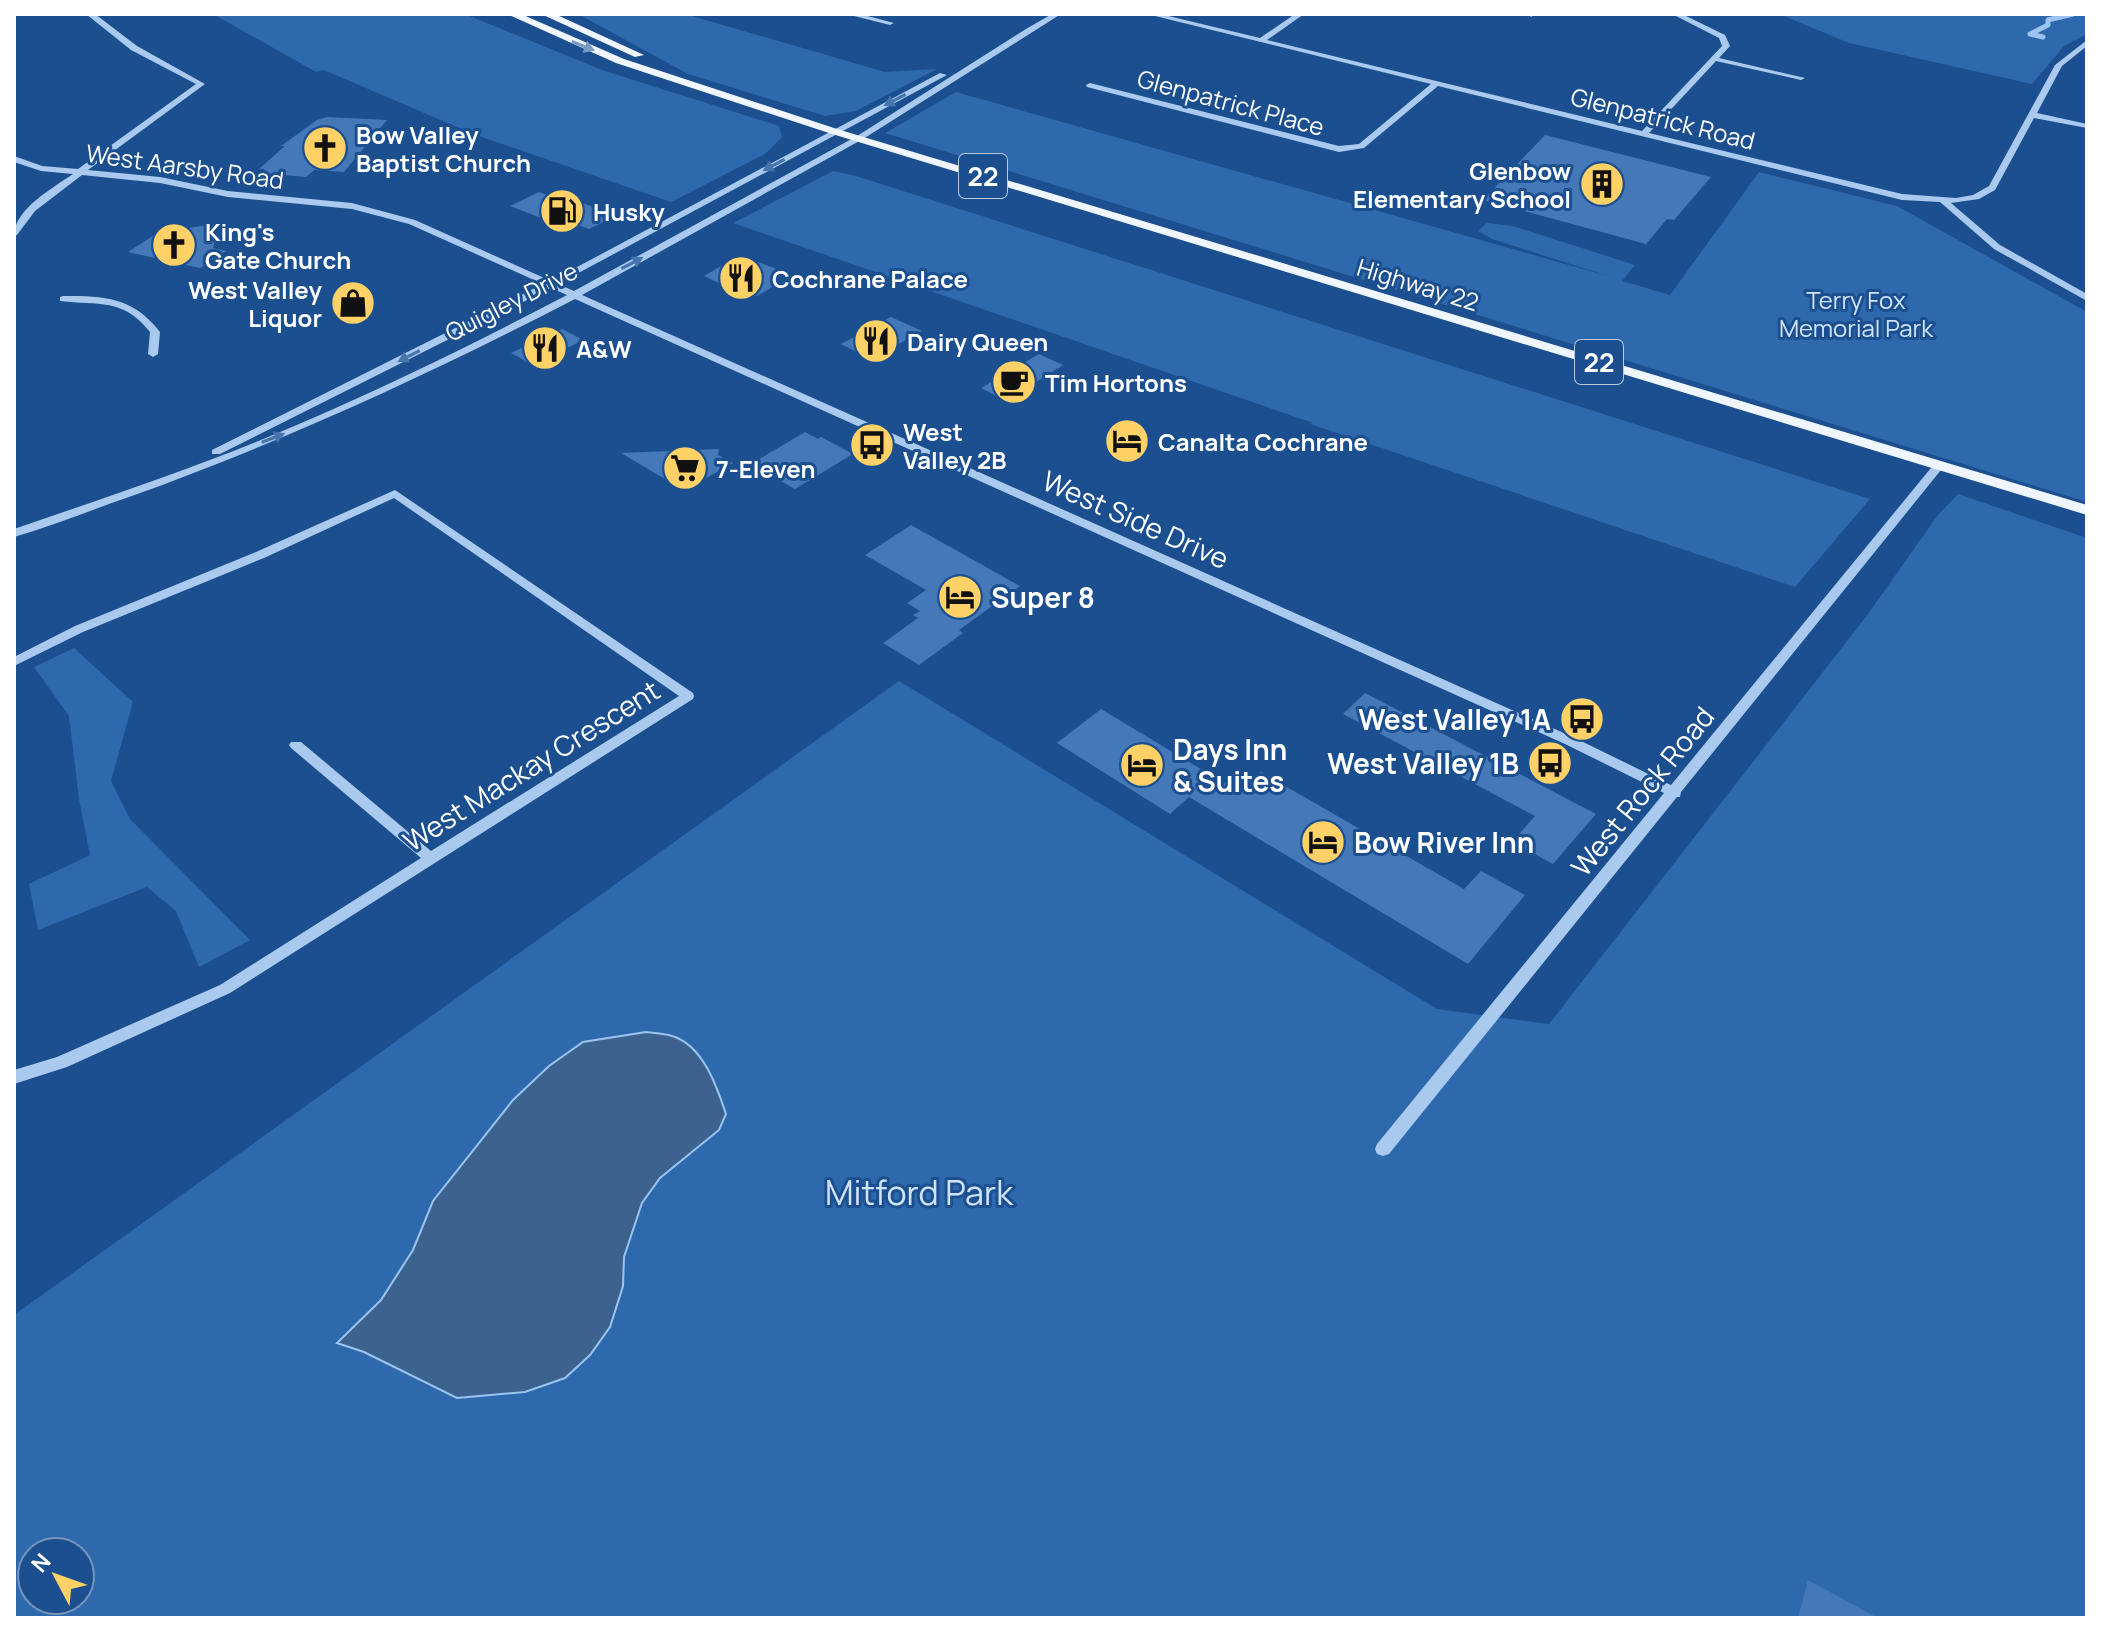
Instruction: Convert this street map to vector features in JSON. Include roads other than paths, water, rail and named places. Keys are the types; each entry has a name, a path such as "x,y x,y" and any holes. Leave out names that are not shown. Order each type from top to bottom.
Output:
{"main road":[{"name":"Highway 22","path":"512,14 620,61 833,131 2087,510"},
{"name":"Highway 22","path":"546,14 737,100"}],"street":[{"path":"14,233 32,209 201,84 134,48 90,14"},
{"path":"850,14 890,23"},
{"path":"989,53 1057,14"},
{"name":"Glenpatrick Road","path":"1151,14 1902,197 1944,202 1969,199 1992,188 2062,61 2087,42"},
{"path":"1261,41 1300,14"},
{"path":"1644,134 1726,46 1725,40 1676,14"},
{"name":"Quigley Drive","path":"173,475 264,425 553,283 833,131 989,53"},
{"name":"Quigley Drive","path":"14,533 340,410 575,293 857,138 989,53"},
{"path":"1715,59 1801,78"},
{"name":"Glenpatrick Place","path":"1090,85 1322,147 1346,149 1365,143 1436,84"},
{"path":"2033,115 2087,126"},
{"name":"West Aarsby Road","path":"14,159 41,168 160,180 228,194 368,209 412,222 575,293"},
{"path":"1944,202 1997,247 2087,298"},
{"name":"West Side Drive","path":"575,293 1570,741 1675,793"},
{"path":"63,299 100,299 125,305 143,314 155,332 153,354"},
{"name":"West Rock Road","path":"1383,1149 1939,465"},
{"name":"West Mackay Crescent","path":"14,662 79,629 260,555 395,493 688,696 225,989 61,1062 14,1077"},
{"path":"296,745 431,859"}],"waterway":[{"path":"2043,37 2030,34 2048,25 2048,20 2073,14"}],"place":[{"name":"Bow Valley Baptist Church","path":"325,148"},
{"name":"Glenbow Elementary School","path":"1602,184"},
{"name":"Husky","path":"562,211"},
{"name":"King's Gate Church","path":"174,245"},
{"name":"Cochrane Palace","path":"741,278"},
{"name":"West Valley Liquor","path":"353,303"},
{"name":"Dairy Queen","path":"876,341"},
{"name":"A&W","path":"545,348"},
{"name":"Tim Hortons","path":"1014,382"},
{"name":"Canalta Cochrane","path":"1127,441"},
{"name":"West Valley 2B","path":"872,445"},
{"name":"7-Eleven","path":"685,468"},
{"name":"Super 8","path":"960,597"},
{"name":"West Valley 1A","path":"1582,719"},
{"name":"West Valley 1B","path":"1550,763"},
{"name":"Days Inn & Suites","path":"1142,765"},
{"name":"Bow River Inn","path":"1323,842"}],"park label":[{"name":"Terry Fox Memorial Park","path":"1856,313"},
{"name":"Mitford Park","path":"919,1192"}]}
